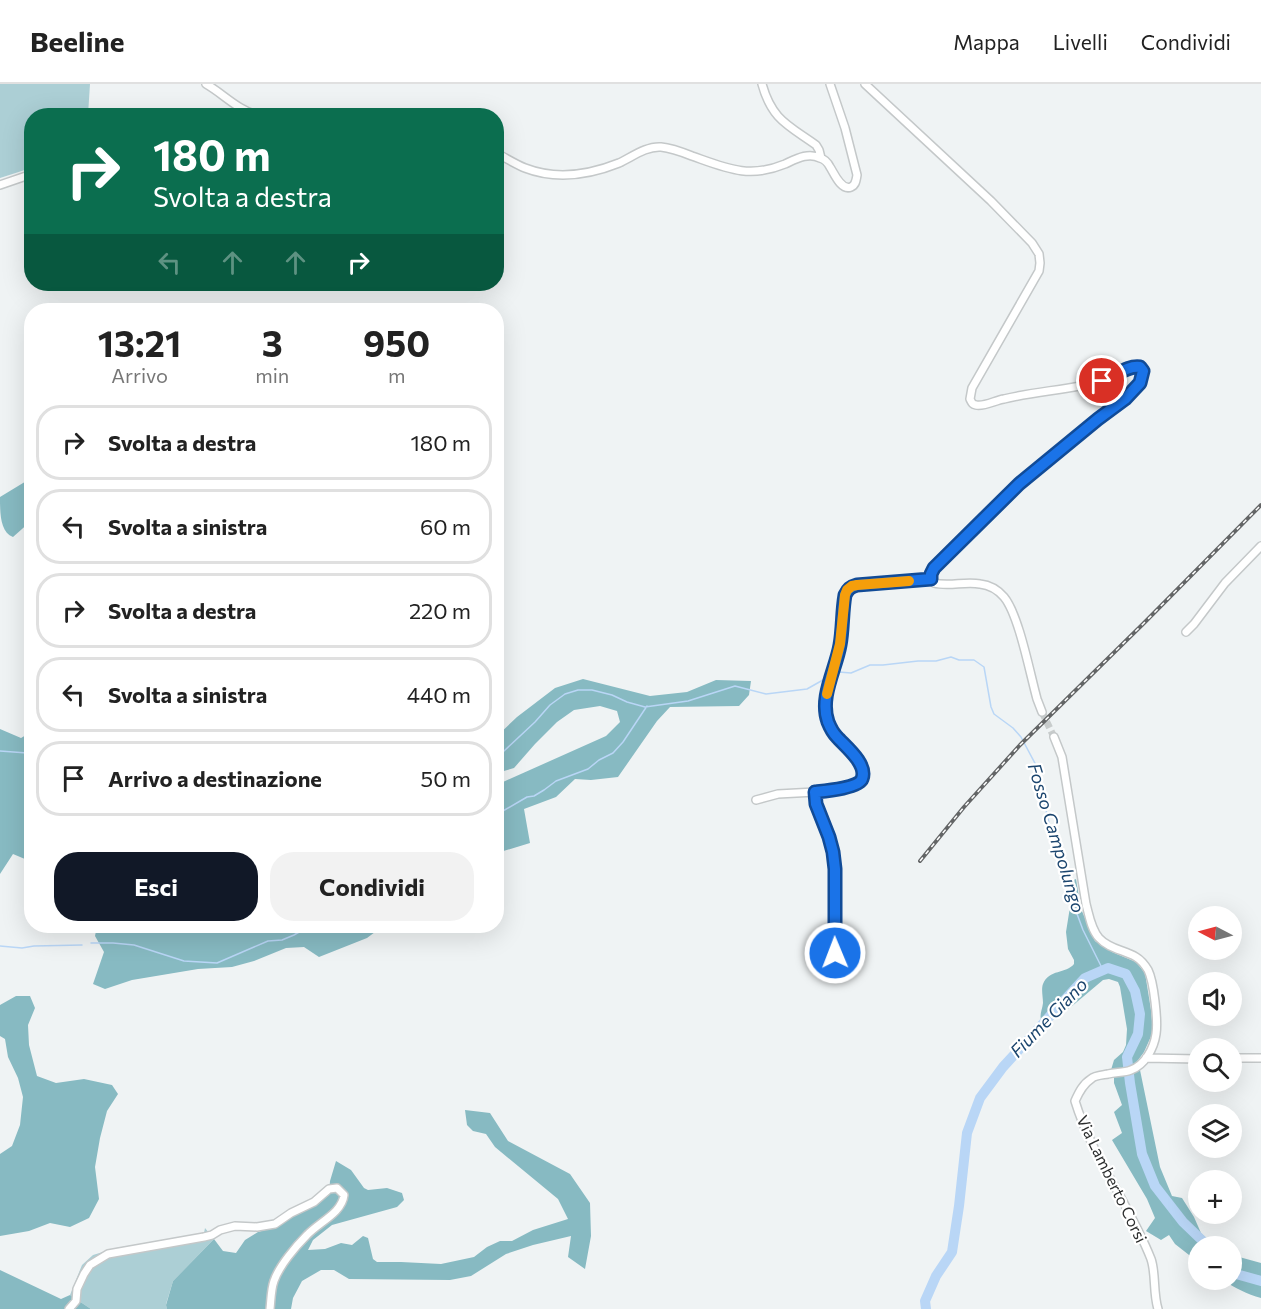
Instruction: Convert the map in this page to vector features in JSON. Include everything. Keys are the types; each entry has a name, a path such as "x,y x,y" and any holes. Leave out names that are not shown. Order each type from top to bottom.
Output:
{"street":[{"path":"206,84 239,108"},
{"path":"762,84 770,107 780,119 816,145 821,158"},
{"path":"504,157 525,168 561,176 600,170 648,149 658,147 671,149 717,165 750,172 776,168 811,155 821,158 829,165 841,184 846,187 853,186 857,175 845,128 830,84"},
{"path":"865,84 991,201 1032,243 1039,254 1040,271 972,388 970,399 973,404 981,405 1102,381 1130,367 1137,366 1143,371 1140,383 1125,399 1019,484 934,568 931,574 934,583 940,585 981,584 994,589 1004,597 1013,612 1042,712"},
{"path":"0,185 24,177"},
{"path":"1186,632 1226,583 1261,546"},
{"path":"756,800 778,794 815,792 859,783 862,772 859,762 851,750 832,731 825,707 837,660 843,605 847,590 857,585 931,579"},
{"path":"1054,737 1062,757 1077,854 1092,926 1100,938 1109,945 1133,956 1148,970 1157,1032 1146,1058 1188,1059"},
{"path":"815,792 816,804 833,852 835,953"},
{"name":"Via Lamberto Corsi","path":"1146,1058 1133,1070 1093,1077 1082,1087 1075,1101 1080,1117 1152,1262 1158,1309"},
{"path":"1242,1058 1261,1058"},
{"path":"69,1309 76,1301 77,1289 90,1265 108,1254 204,1237 235,1226 257,1227 275,1224 314,1202 329,1189 337,1188 344,1195 344,1201 326,1220 307,1234 283,1265 273,1281 270,1309"}],"shaded area":[{"path":"0,84 90,84 88,108 24,108 24,170 0,178"},
{"path":"24,482 24,527 13,537 5,531 3,526 0,497"},
{"path":"583,679 650,696 687,692 716,680 751,681 749,695 739,706 670,707 657,721 618,777 575,779 556,797 524,809 530,843 504,851 504,782 606,736 620,722 617,711 600,706 574,710 557,722 514,768 504,771 504,729 555,688"},
{"path":"0,729 21,738 24,736 24,859 13,854 0,874"},
{"path":"1076,879 1081,909 1095,941 1112,952 1136,962 1145,973 1153,1032 1144,1052 1133,1067 1111,1070 1114,1060 1123,1052 1126,1045 1127,1029 1118,982 1103,980 1045,1025 1041,1020 1043,984 1049,976 1074,964 1068,949 1066,932 1070,907 1065,890 1069,882"},
{"path":"96,933 374,933 367,938 319,957 304,947 286,948 232,967 198,969 132,980 105,989 93,984 104,952"},
{"path":"16,996 30,996 35,1008 28,1025 29,1045 37,1076 56,1083 84,1079 112,1085 118,1094 107,1111 100,1138 95,1167 99,1199 89,1218 70,1227 50,1223 29,1231 0,1236 0,1154 12,1146 20,1125 23,1097 18,1078 8,1057 5,1039 0,1036 0,1005"},
{"path":"1140,1070 1160,1167 1172,1196 1182,1198 1188,1208 1188,1224 1197,1224 1204,1236 1188,1236 1188,1254 1175,1244 1169,1235 1161,1240 1146,1231 1155,1218 1147,1199 1112,1140 1122,1133 1114,1112 1122,1105 1114,1077"},
{"path":"465,1110 490,1113 508,1141 570,1174 590,1203 591,1236 585,1269 568,1257 571,1236 506,1254 471,1276 450,1280 349,1279 334,1270 321,1270 302,1281 293,1298 291,1309 167,1309 166,1305 173,1281 214,1239 223,1251 236,1253 245,1240 258,1232 279,1226 297,1213 316,1204 329,1195 330,1181 336,1161 351,1170 364,1188 368,1190 387,1188 402,1193 404,1200 397,1207 332,1225 313,1240 308,1250 325,1249 341,1243 352,1245 363,1236 368,1238 373,1259 377,1262 441,1264 474,1257 500,1241 512,1241 533,1230 568,1219 558,1199 495,1147 486,1134 473,1131 467,1125"},
{"path":"205,1228 214,1239 173,1281 166,1304 167,1309 91,1309 70,1295 82,1265 93,1255 116,1248 204,1233"},
{"path":"1242,1258 1261,1263 1261,1298 1241,1290"},
{"path":"0,1270 61,1299 70,1295 91,1309 0,1309"}],"waterway":[{"name":"Fosso Campolungo","path":"834,674 851,673 870,665 936,661 951,657 959,660 974,660 984,667 994,714 1021,737 1037,767 1050,827 1073,903 1083,930 1103,970"},
{"name":"Fosso Campolungo","path":"504,751 550,705 565,694 578,690 592,690 612,695 645,707 688,701 735,686 766,694 807,689 830,676"},
{"path":"504,810 527,797 534,796 556,781 588,769 613,753 647,706"},
{"name":"Fosso Campolungo","path":"0,751 24,753"},
{"path":"91,943 134,945 184,961 217,963 268,941 282,940 297,933"},
{"path":"0,946 22,948 82,945"},
{"name":"Fiume Giano","path":"926,1309 925,1301 936,1276 952,1252 967,1133 980,1098 1003,1067 1085,978 1108,968 1126,974 1135,991 1140,1014 1138,1034 1127,1057 1142,1154 1155,1186 1183,1222 1198,1236"},
{"name":"Fiume Giano","path":"1242,1276 1261,1281"}],"tunnel":[{"path":"1042,712 1054,737"}],"railway":[{"path":"920,861 964,807 1020,745 1261,505"}],"slow traffic":[{"path":"827,694 837,660 843,605 847,590 857,585 909,581"}],"route":[{"path":"835,953 833,852 816,804 815,792 852,786 859,783 862,778 859,762 851,750 832,731 825,707 837,660 843,605 847,590 857,585 931,579 934,568 1019,484 1125,399 1140,383 1143,371 1137,366 1130,367 1102,381"}]}
